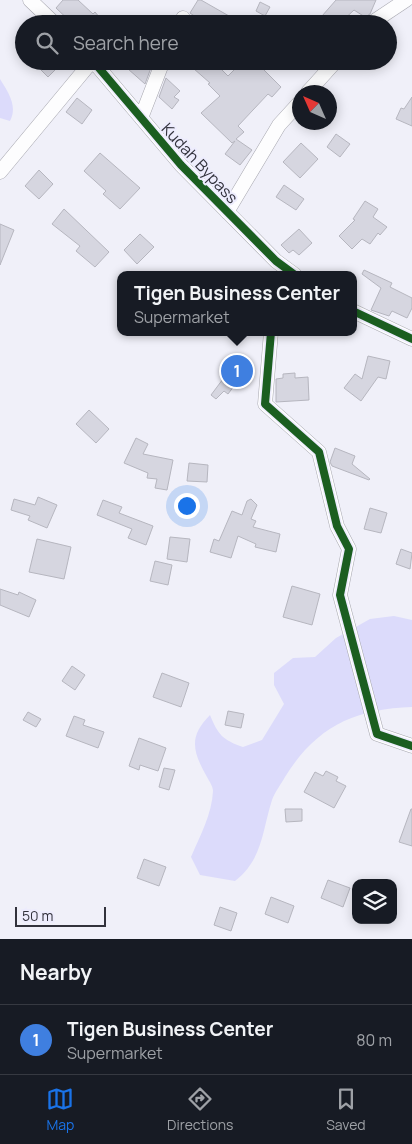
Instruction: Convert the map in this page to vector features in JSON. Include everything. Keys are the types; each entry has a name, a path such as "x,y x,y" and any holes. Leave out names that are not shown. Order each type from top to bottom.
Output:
{"street":[{"path":"30,0 46,15"},
{"path":"383,15 403,1"},
{"path":"0,172 85,70"},
{"name":"Kudah Bypass","path":"101,70 181,165 227,212 276,268"},
{"path":"141,118 160,70"},
{"path":"314,85 328,70"},
{"path":"227,212 279,125 292,111"},
{"path":"357,313 412,339"},
{"path":"271,336 264,404 319,452 337,526 349,548 340,595 378,734 412,746"}],"shaded area":[{"path":"0,79 9,94 12,105 13,110 10,121 0,118"},
{"path":"394,616 412,620 412,707 372,712 355,717 338,724 324,733 297,760 276,791 260,844 251,863 244,872 235,881 200,875 191,857 208,816 213,791 196,752 196,738 198,730 203,723 210,715 222,736 243,747 262,740 284,704 274,685 274,673 293,658 315,657 336,638 370,619"}],"building":[{"path":"63,0 78,0 93,14 95,12 98,15 63,15 56,8"},
{"path":"198,0 201,0 227,15 193,15 190,13"},
{"path":"336,0 376,0 368,15 362,15 354,10 349,15 323,15"},
{"path":"260,2 270,7 266,15 256,11"},
{"path":"41,70 55,70 48,77"},
{"path":"129,70 150,70 145,84"},
{"path":"195,70 222,70 228,76 234,70 264,70 281,87 272,97 268,94 238,126 244,132 236,139 252,150 240,165 225,154 235,141 232,143 201,113 220,96 208,84 210,83"},
{"path":"166,78 180,91 174,97 179,100 172,109 159,97"},
{"path":"412,97 412,126 396,119 401,108 404,109"},
{"path":"77,98 92,110 82,124 66,112"},
{"path":"336,134 350,144 340,157 327,147"},
{"path":"301,143 318,159 300,178 283,162"},
{"path":"100,153 140,188 120,209 103,194 106,191 84,171"},
{"path":"39,170 53,184 39,199 25,186"},
{"path":"284,185 304,199 296,210 276,197"},
{"path":"365,201 378,209 373,217 387,227 380,235 378,233 370,244 362,239 352,249 339,236 355,220 353,219"},
{"path":"64,209 109,252 95,267 76,251 80,246 52,224"},
{"path":"0,224 14,230 0,265"},
{"path":"299,229 312,243 299,255 293,250 289,253 281,245"},
{"path":"140,234 154,247 137,264 124,250"},
{"path":"364,270 392,283 390,287 412,298 412,308 407,318 392,311 389,316 371,310 381,288 362,274"},
{"path":"368,356 390,361 386,379 378,377 361,401 344,388 355,374 362,379"},
{"path":"237,361 245,368 234,380 237,382 228,394 224,391 216,399 211,395 223,379 221,378"},
{"path":"295,373 295,378 308,377 309,400 276,402 276,379 283,378 283,374"},
{"path":"89,410 109,429 96,443 76,424"},
{"path":"136,438 148,444 143,454 173,460 167,490 155,488 157,479 147,478 148,473 124,463"},
{"path":"335,448 355,456 352,464 370,479 332,466 330,462"},
{"path":"189,463 208,465 207,482 187,481"},
{"path":"38,497 57,505 47,528 28,520 30,516 11,510 14,499 35,505"},
{"path":"251,499 257,505 251,519 256,521 253,527 280,534 276,552 255,547 256,544 238,536 231,558 210,552 214,539 219,541 232,511 242,515 247,501"},
{"path":"103,500 122,507 119,513 153,526 146,545 128,538 132,529 97,515"},
{"path":"370,508 387,513 381,533 364,529"},
{"path":"170,537 190,539 187,562 167,559"},
{"path":"37,539 71,547 64,579 29,572"},
{"path":"401,549 412,553 410,569 396,564"},
{"path":"155,561 172,565 168,585 150,581"},
{"path":"292,586 320,594 312,625 283,617"},
{"path":"0,589 18,595 19,592 36,600 29,617 0,605"},
{"path":"72,666 85,675 75,690 62,681"},
{"path":"162,673 189,683 181,707 153,697"},
{"path":"228,711 244,714 241,728 225,725"},
{"path":"28,712 41,719 36,727 23,720"},
{"path":"74,716 85,720 83,725 104,732 98,748 66,736"},
{"path":"139,738 166,748 158,771 140,765 139,770 129,766"},
{"path":"164,768 175,770 169,790 159,787"},
{"path":"326,771 338,777 336,781 346,786 334,808 304,792 315,772 323,776"},
{"path":"285,809 302,809 302,821 286,822"},
{"path":"412,809 412,846 399,842"},
{"path":"144,859 166,867 159,886 137,878"},
{"path":"328,880 350,888 343,907 321,898"},
{"path":"271,897 294,906 288,923 265,914"},
{"path":"220,907 237,913 231,931 214,925"}],"cycle path":[{"path":"101,70 181,165 276,261 290,271"},
{"path":"357,313 412,339"},
{"path":"271,336 265,404 319,452 337,526 349,549 340,595 377,734 412,746"}],"place":[{"name":"Tigen Business Center","path":"237,371"}]}
